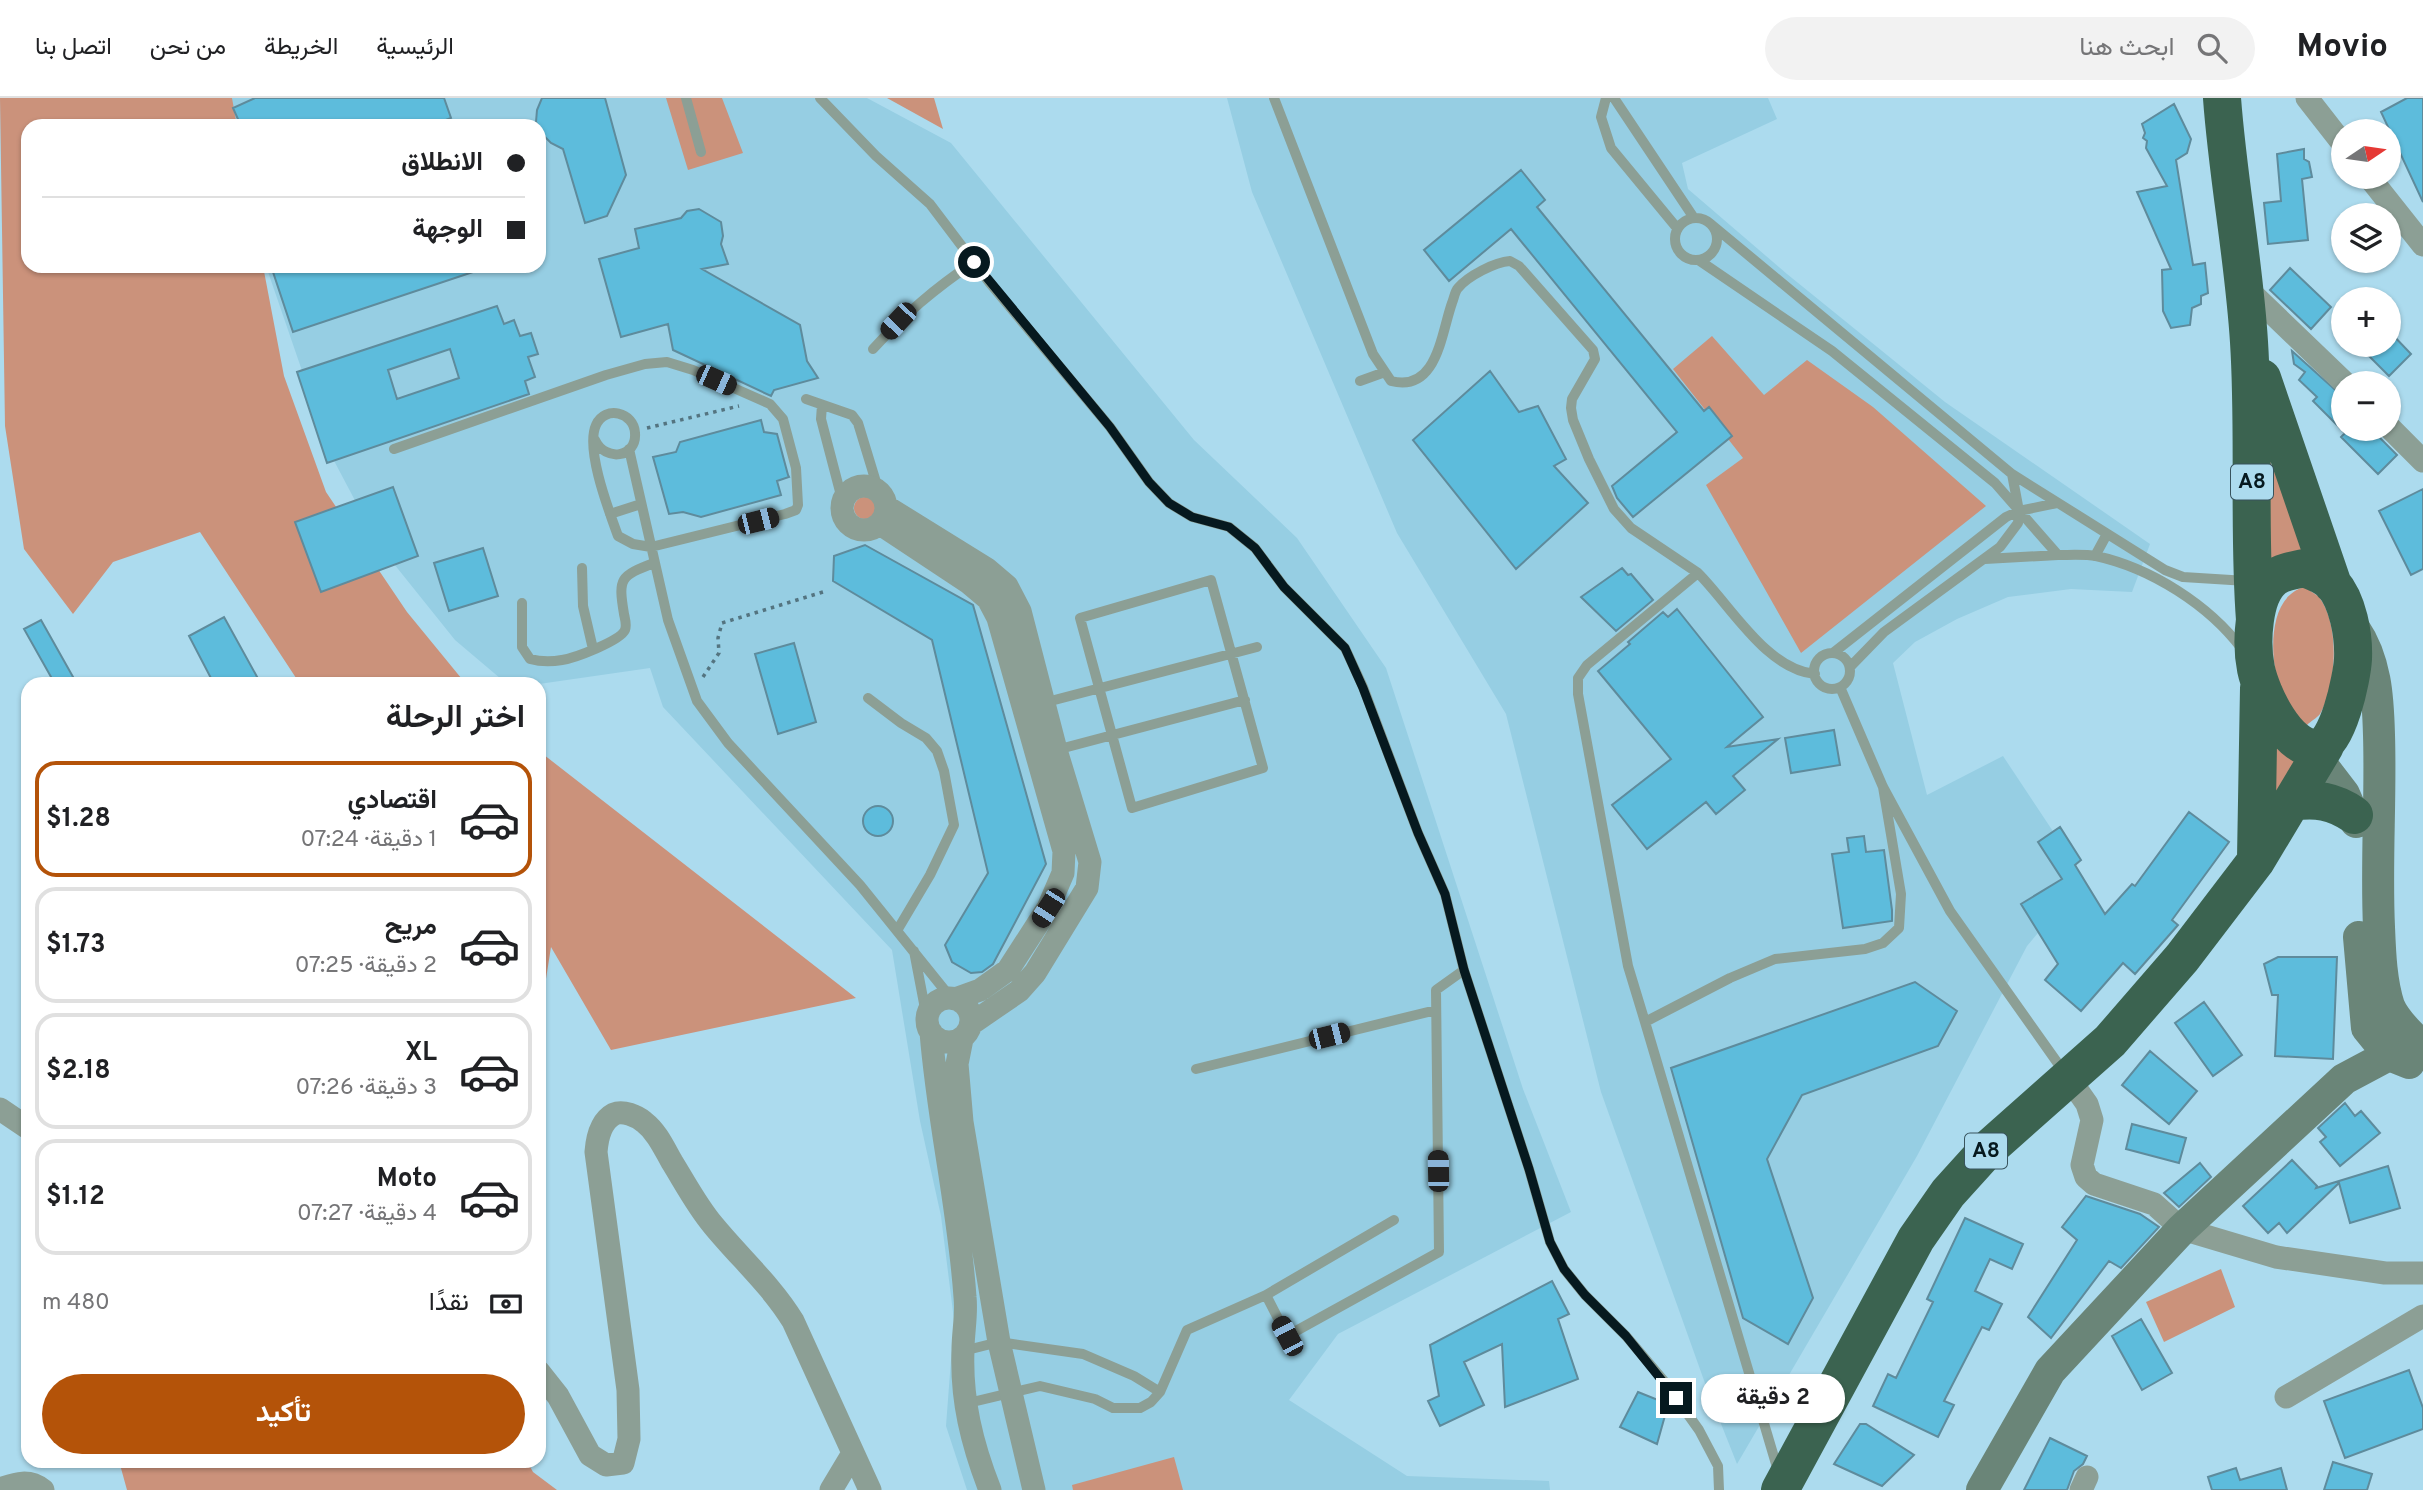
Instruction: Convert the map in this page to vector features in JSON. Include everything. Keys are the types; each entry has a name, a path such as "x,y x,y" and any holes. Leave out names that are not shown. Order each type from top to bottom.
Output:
{"highway":[{"name":"A8","path":"2222,98 2245,287 2263,580 2255,620 2256,861"},
{"name":"A8","path":"1781,1488 1916,1239 1948,1194 1986,1151 2119,1031 2182,958 2256,861 2292,802 2317,750 2340,718 2353,658 2349,621 2342,599 2333,585 2249,343"},
{"path":"2263,580 2304,568 2322,575 2333,585"},
{"name":"A8","path":"2257,675 2275,715 2290,735 2317,750"},
{"path":"2292,802 2331,802 2354,815"}],"main road":[{"path":"2349,621 2365,644 2371,662 2378,705 2381,778 2377,885 2380,954 2390,1007 2408,1046 2423,1068"},
{"path":"2317,750 2354,815 2358,845 2359,947 2367,1028"},
{"path":"2344,1079 2367,1028 2390,1007"},
{"path":"2367,1028 2408,1046"},
{"path":"1982,1490 2050,1371 2182,1229 2344,1079 2408,1046"}],"street":[{"path":"2307,98 2331,129"},
{"path":"2379,189 2423,245"},
{"path":"2245,287 2332,371"},
{"path":"2401,439 2423,461"},
{"path":"882,508 872,529 863,531 853,528 846,521 843,503 851,491 858,487 873,488 882,508 988,599 998,618 1064,851 1063,873 1048,908 1008,970 980,990 940,1000 931,1008 929,1026 935,1083 965,1297 962,1351 964,1405 975,1453 990,1490"},
{"path":"882,508 987,569 1007,586 1020,611 1056,750 1090,862 1087,888 1035,973 1019,991 966,1032 945,1042 929,1026"},
{"path":"953,998 968,1008 966,1032 957,1064 962,1122 999,1342 1034,1490"},
{"path":"2068,1077 2087,1104 2092,1120 2082,1165 2086,1177 2094,1184 2154,1204 2182,1229 2276,1257 2385,1273 2423,1273"},
{"path":"0,1109 21,1123"},
{"path":"546,1381 558,1396 590,1455 606,1465 623,1463 629,1439 628,1390 596,1152 597,1140 606,1120 614,1114 630,1114 644,1122 656,1135 695,1201 783,1304 870,1490"},
{"path":"2286,1396 2423,1317"},
{"path":"831,1490 852,1455"},
{"path":"0,1489 24,1482 35,1484 43,1490"}],"lane":[{"path":"686,98 701,152"},
{"path":"820,98 876,156 930,204 974,262 1110,427 1149,482 1169,503 1192,517 1229,527 1255,548 1284,587 1345,648 1445,894 1464,970 1550,1242 1571,1278 1664,1381 1699,1430 1718,1466 1719,1490"},
{"path":"1274,98 1373,354 1391,380 1400,383 1415,381 1432,367 1457,288 1501,262 1510,261 1519,267 1593,350 1595,359 1573,399 1573,420 1614,509 1631,528 1698,573 1777,660 1800,673 1815,674"},
{"path":"1606,98 1601,117 1611,148 1677,228"},
{"path":"1614,98 1694,218"},
{"path":"2058,555 1995,483 1832,351 1700,261 1681,256 1675,247 1677,228 1685,221 1704,219 2012,474 2165,570 2183,577 2263,580"},
{"path":"1700,261 1710,256 1716,246 1717,235 1712,225"},
{"path":"873,349 898,321 934,289 974,262"},
{"path":"394,449 606,374 645,364 667,362 693,370 770,404 783,419 796,468 798,505 796,510 651,547 633,544 618,536 595,465 594,433 599,420 610,413 617,413 629,419 635,430 635,437 629,449 617,455 598,446 595,440"},
{"path":"1360,381 1385,372"},
{"path":"806,399 852,415 859,423 882,508"},
{"path":"822,405 821,419 843,503"},
{"path":"629,449 668,620 697,701 728,743 860,885 953,998"},
{"path":"2012,474 2019,511 2018,523 2000,547 1884,632 1850,667 1846,682 1840,687 1824,687 1815,674 1815,666 1825,654 1833,653 2006,517 2019,511 2057,503"},
{"path":"610,513 641,504"},
{"path":"2095,556 2108,534"},
{"path":"1985,559 2095,556 2144,572 2181,594 2228,631 2257,675"},
{"path":"522,603 522,647 530,659 541,662 564,660 619,637 624,632 626,626 620,589 622,579 629,573 654,564"},
{"path":"582,568 583,606 593,649"},
{"path":"1698,573 1587,665 1578,678 1578,694 1628,965 1781,1488"},
{"path":"1210,580 1263,768 1132,808 1099,688 1080,618 1210,580"},
{"path":"1044,703 1257,647"},
{"path":"1833,653 1846,660 1850,667"},
{"path":"1840,687 1883,787 1950,911 2068,1077"},
{"path":"868,698 926,738 937,751 944,771 954,825 930,875 898,929"},
{"path":"1056,750 1245,700"},
{"path":"1645,1022 1730,978 1775,959 1866,949 1884,943 1899,928 1900,894 1883,787"},
{"path":"913,948 929,1026"},
{"path":"1266,1295 1287,1336 1439,1252 1436,990 1464,970"},
{"path":"1196,1069 1436,1010"},
{"path":"964,1405 1040,1386 1095,1399 1113,1408 1140,1408 1151,1402 1160,1392 1187,1330 1266,1295 1394,1220"},
{"path":"962,1351 999,1342 1083,1354 1134,1376 1160,1392"}],"path":[{"path":"635,430 762,400"},
{"path":"694,691 719,653 718,638 722,623 823,592"}],"shaded area":[{"path":"0,98 232,98 236,119 21,119 21,273 264,273 284,376 326,492 407,612 460,677 295,677 200,532 113,562 73,614 24,549 5,426"},
{"path":"210,98 867,98 951,143 1194,440 1297,538 1386,668 1523,1089 1571,1212 1338,1334 1289,1400 1407,1476 1549,1481 1550,1490 967,1490 946,1426 954,1320 941,1216 920,1121 892,950 663,707 650,668 546,683 546,677 499,677 455,640 378,544 331,455 268,273 546,273 546,119 216,119"},
{"path":"666,98 722,98 743,153 688,170"},
{"path":"887,98 934,98 943,129"},
{"path":"1227,98 1768,98 1777,119 1682,163 1688,189 1787,274 1945,402 2150,544 2132,592 2071,589 2008,597 1957,619 1915,642 1893,663 1927,795 2003,756 2084,878 2027,946 1917,1156 1737,1464 1706,1386 1601,1092 1506,714 1397,533 1252,192"},
{"path":"1712,336 1764,395 1807,360 1873,407 1986,506 1801,653 1706,485 1743,458 1673,369"},
{"path":"2262,443 2310,553 2263,563"},
{"path":"865,497 873,500 876,508 873,516 865,519 857,516 854,508 857,500"},
{"path":"2305,587 2319,597 2326,609 2334,655 2326,702 2320,714 2307,725 2293,721 2277,680 2273,649 2279,610 2294,592"},
{"path":"2269,729 2306,767 2266,829"},
{"path":"546,756 856,998 611,1050 551,947 546,979"},
{"path":"2221,1269 2235,1307 2164,1342 2146,1302"},
{"path":"1174,1457 1183,1490 1073,1490 1072,1485"},
{"path":"121,1468 531,1468 557,1490 127,1490"}],"building":[{"path":"255,98 444,98 451,118 238,119 233,108"},
{"path":"542,98 605,98 626,175 607,216 585,223 563,149 546,138 546,119 536,119"},
{"path":"2407,98 2423,98 2423,202 2401,155 2401,119 2384,119 2381,112"},
{"path":"2174,104 2191,139 2187,153 2176,160 2193,265 2205,263 2208,293 2201,296 2201,304 2192,308 2190,325 2171,328 2163,311 2162,270 2171,269 2137,192 2167,186 2146,148 2147,141 2143,138 2145,133 2142,124"},
{"path":"2304,149 2304,159 2309,162 2312,177 2302,179 2308,240 2268,244 2264,203 2281,201 2277,154"},
{"path":"1521,170 1545,200 1537,207 1704,411 1709,407 1732,436 1633,517 1617,498 1612,486 1677,432 1511,229 1449,281 1424,250"},
{"path":"699,209 721,222 721,244 728,264 702,269 800,325 807,361 818,378 774,390 771,396 673,350 668,324 621,337 599,259 639,248 635,229 681,218 687,211"},
{"path":"2290,268 2331,307 2311,329 2270,290"},
{"path":"273,273 470,273 293,332"},
{"path":"497,306 504,324 514,320 520,336 531,333 538,354 528,357 535,377 525,381 529,394 327,463 297,372","holes":["450,349 459,378 397,399 388,370"]},
{"path":"2401,344 2411,354 2394,371 2384,371 2370,357 2401,357"},
{"path":"2292,351 2331,386 2331,419 2313,401 2317,397 2299,380 2305,372 2294,364"},
{"path":"1490,371 1519,412 1538,406 1566,459 1554,466 1588,503 1516,569 1413,440"},
{"path":"761,420 764,432 777,434 789,477 777,481 781,495 701,517 683,512 669,514 653,457 676,452 680,442"},
{"path":"2345,441 2383,441 2397,455 2378,474"},
{"path":"393,487 418,556 321,592 295,522"},
{"path":"2423,489 2423,569 2411,575 2379,511"},
{"path":"865,545 973,605 1046,864 993,964 982,972 971,973 952,962 945,945 988,873 932,640 833,581 834,556"},
{"path":"483,548 498,596 449,611 434,563"},
{"path":"1622,568 1628,575 1631,574 1653,600 1616,631 1581,597"},
{"path":"1677,609 1763,717 1727,747 1778,739 1733,776 1745,790 1716,814 1706,802 1647,849 1612,805 1671,759 1598,671 1663,612 1668,617"},
{"path":"224,617 257,677 210,677 189,636"},
{"path":"41,620 73,677 51,677 24,629"},
{"path":"794,643 816,722 778,734 755,654"},
{"path":"1834,730 1840,765 1791,773 1785,738"},
{"path":"878,806 889,810 893,821 889,832 878,836 867,832 863,821 867,810"},
{"path":"2189,812 2229,842 2172,920 2178,925 2135,974 2123,963 2081,1011 2045,980 2058,964 2021,904 2062,879 2038,842 2060,827 2081,860 2075,865 2105,914 2132,884 2135,886"},
{"path":"1864,836 1866,852 1884,850 1892,921 1843,928 1832,854 1849,852 1847,838"},
{"path":"2278,957 2337,957 2333,1059 2275,1056 2278,995 2272,995 2264,964"},
{"path":"1915,982 1957,1011 1938,1046 1802,1095 1767,1159 1813,1298 1788,1344 1743,1318 1671,1068"},
{"path":"2204,1002 2242,1055 2213,1076 2175,1023"},
{"path":"2150,1051 2197,1091 2169,1124 2122,1085"},
{"path":"2345,1103 2355,1116 2361,1111 2380,1133 2340,1166 2320,1142 2326,1137 2318,1128"},
{"path":"2132,1124 2186,1138 2179,1163 2126,1149"},
{"path":"2292,1160 2316,1188 2388,1166 2400,1208 2350,1223 2339,1183 2287,1233 2279,1223 2268,1233 2243,1206"},
{"path":"2200,1163 2211,1177 2179,1207 2164,1193"},
{"path":"2086,1196 2140,1214 2159,1227 2121,1268 2109,1261 2051,1338 2028,1317 2077,1240 2062,1227"},
{"path":"1965,1218 2023,1244 2012,1269 1990,1259 1975,1291 2002,1304 1989,1330 1982,1327 1944,1401 1954,1405 1938,1437 1873,1406 1888,1374 1896,1378 1933,1302 1927,1299"},
{"path":"1552,1281 1569,1314 1558,1319 1578,1379 1505,1407 1502,1344 1464,1362 1484,1405 1440,1426 1428,1401 1439,1396 1430,1345"},
{"path":"2141,1319 2172,1373 2142,1390 2112,1336"},
{"path":"2409,1370 2423,1408 2423,1429 2345,1458 2324,1401"},
{"path":"1638,1392 1663,1402 1666,1412 1657,1444 1620,1427"},
{"path":"1860,1424 1866,1424 1914,1455 1882,1486 1834,1464"},
{"path":"2050,1438 2087,1456 2083,1464 2074,1471 2067,1490 2024,1490"},
{"path":"2333,1462 2372,1474 2367,1490 2324,1490"},
{"path":"2236,1468 2240,1480 2281,1468 2287,1490 2212,1490 2208,1477"}],"route":[{"path":"974,262 1110,427 1149,482 1169,503 1192,517 1229,527 1255,548 1284,587 1345,648 1445,894 1464,970 1550,1242 1564,1269 1585,1295 1626,1336 1676,1398"}]}
